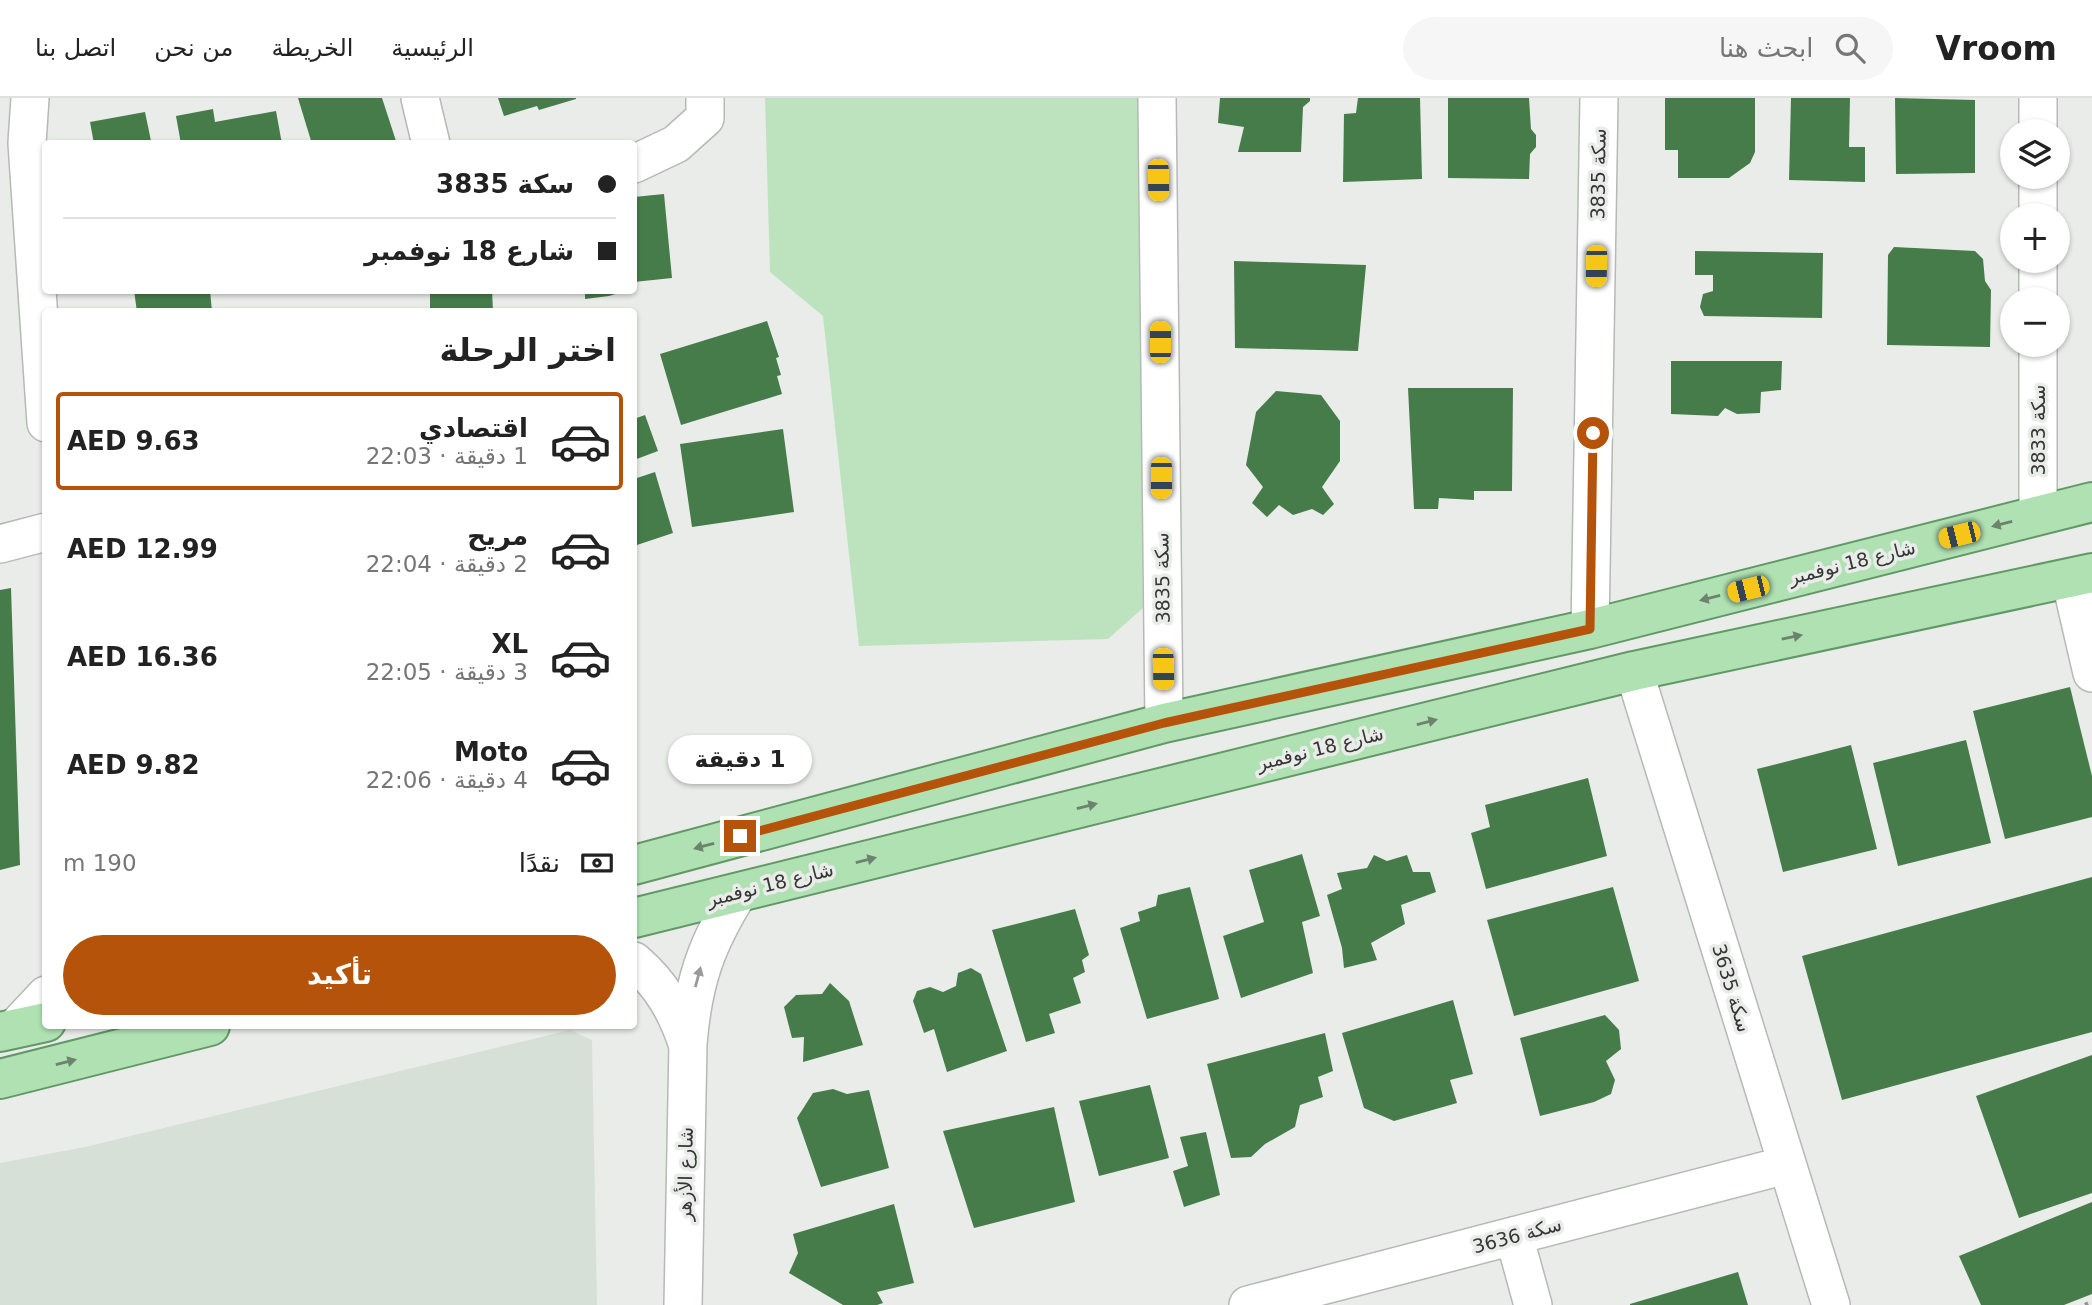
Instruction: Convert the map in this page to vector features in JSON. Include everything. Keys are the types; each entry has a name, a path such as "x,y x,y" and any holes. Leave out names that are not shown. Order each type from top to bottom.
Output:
{"main road":[{"name":"شارع 18 نوفمبر","path":"637,864 1164,723 1590,629 2092,502"},
{"name":"شارع 18 نوفمبر","path":"637,917 1634,671 2081,576"},
{"path":"0,1079 198,1029"}],"street":[{"path":"30,98 27,144 42,364"},
{"path":"420,98 430,140"},
{"path":"637,163 676,144 705,118 705,98"},
{"name":"سكة 3835","path":"1157,98 1164,723"},
{"name":"سكة 3835","path":"1590,629 1599,98"},
{"path":"2038,98 2038,119"},
{"name":"سكة 3833","path":"2038,357 2038,514"},
{"path":"0,544 42,533"},
{"path":"2081,576 2092,673"},
{"name":"سكة 3635","path":"1634,671 1831,1305"},
{"name":"شارع الأزهر","path":"683,1305 690,1012 707,949 721,919 739,892"},
{"name":"شارع الأزهر","path":"637,964 665,994 679,1018 688,1044"},
{"path":"20,1028 42,1000"},
{"name":"سكة 3636","path":"1248,1305 1786,1165"},
{"path":"1514,1236 1533,1305"}],"path":[{"path":"2085,1305 2092,1302"}],"shaded area":[{"path":"570,1030 592,1040 597,1305 0,1305 0,1163 85,1147"}],"green space":[{"path":"765,98 1139,98 1143,608 1108,639 859,646 823,316 770,272"}],"building":[{"path":"298,98 382,98 396,140 311,140"},
{"path":"498,98 576,99 539,110 537,106 504,116"},
{"path":"1220,98 1310,98 1303,107 1301,152 1238,152 1244,127 1218,123"},
{"path":"1358,98 1420,98 1422,179 1343,182 1344,114 1356,113"},
{"path":"1448,98 1529,98 1531,129 1536,135 1536,147 1530,154 1529,179 1448,178"},
{"path":"1665,98 1755,98 1755,152 1750,163 1729,178 1678,178 1678,150 1665,150"},
{"path":"1791,98 1850,98 1849,147 1865,147 1865,182 1789,180"},
{"path":"1895,98 1975,100 1975,173 1896,174"},
{"path":"213,109 215,122 276,111 281,140 180,140 176,116"},
{"path":"145,112 151,140 93,140 90,122"},
{"path":"664,194 672,278 637,282 637,197"},
{"path":"1894,247 1975,251 1983,259 1985,281 1991,290 1990,347 1887,345 1888,255"},
{"path":"1695,251 1823,253 1822,318 1704,316 1700,307 1703,294 1713,291 1713,275 1695,275"},
{"path":"1234,261 1366,265 1358,351 1235,348"},
{"path":"135,294 210,294 212,308 136,308"},
{"path":"430,294 492,294 493,308 430,308"},
{"path":"585,294 615,294 609,296 585,299"},
{"path":"767,321 779,357 776,358 781,375 777,376 782,394 681,425 660,354"},
{"path":"1671,361 1782,361 1781,390 1761,392 1760,413 1737,414 1725,408 1718,416 1671,414"},
{"path":"1408,388 1513,388 1512,491 1474,491 1474,500 1439,498 1438,509 1414,509"},
{"path":"1276,391 1321,395 1340,421 1340,461 1322,487 1334,504 1323,515 1312,509 1293,515 1279,505 1267,517 1252,503 1263,487 1246,465 1256,412"},
{"path":"645,415 658,451 637,459 637,418"},
{"path":"783,429 794,512 692,527 680,444"},
{"path":"655,472 673,533 637,545 637,478"},
{"path":"11,588 20,865 0,870 0,590"},
{"path":"2070,687 2092,776 2092,817 2005,839 1973,711"},
{"path":"1966,740 1991,843 1898,866 1873,763"},
{"path":"1851,745 1877,849 1783,872 1757,769"},
{"path":"1588,778 1607,856 1486,889 1471,833 1490,827 1485,805"},
{"path":"1302,854 1320,916 1302,922 1313,973 1241,998 1223,936 1264,922 1249,870"},
{"path":"1374,855 1387,861 1407,855 1413,872 1430,872 1436,892 1401,905 1405,924 1371,943 1377,960 1344,968 1342,948 1327,895 1342,889 1337,873 1367,868"},
{"path":"2092,877 2092,1032 1842,1100 1802,956"},
{"path":"1190,887 1219,999 1147,1019 1120,928 1140,921 1138,912 1156,906 1158,895"},
{"path":"1613,887 1639,981 1514,1016 1487,920"},
{"path":"1075,909 1089,955 1082,960 1085,972 1073,978 1081,1003 1049,1014 1055,1033 1026,1042 992,930"},
{"path":"971,968 981,974 1007,1051 947,1072 934,1029 924,1033 913,1001 917,991 930,987 943,992 956,986 958,973"},
{"path":"830,983 849,1001 863,1045 803,1062 804,1037 792,1038 784,1007 796,995 822,994"},
{"path":"1453,1000 1473,1074 1450,1080 1457,1103 1394,1121 1364,1108 1342,1033"},
{"path":"1605,1015 1619,1030 1621,1049 1606,1061 1615,1080 1611,1094 1594,1102 1540,1116 1520,1038"},
{"path":"1325,1033 1333,1071 1318,1077 1323,1097 1300,1105 1295,1127 1265,1144 1251,1157 1231,1158 1207,1064"},
{"path":"2092,1055 2092,1193 2019,1218 1976,1096"},
{"path":"1150,1085 1169,1158 1099,1176 1079,1101"},
{"path":"833,1089 847,1094 869,1090 889,1168 821,1187 797,1118 813,1093"},
{"path":"1054,1107 1075,1202 974,1228 943,1131"},
{"path":"1206,1132 1220,1195 1184,1207 1173,1171 1188,1166 1180,1137"},
{"path":"2092,1202 2092,1294 2064,1305 1981,1305 1959,1256"},
{"path":"894,1204 914,1283 877,1292 883,1303 877,1305 843,1305 789,1273 798,1253 793,1234"},
{"path":"1738,1272 1748,1305 1630,1305 1630,1304"}],"route":[{"path":"740,836 1164,723 1590,629 1593,433"}]}
